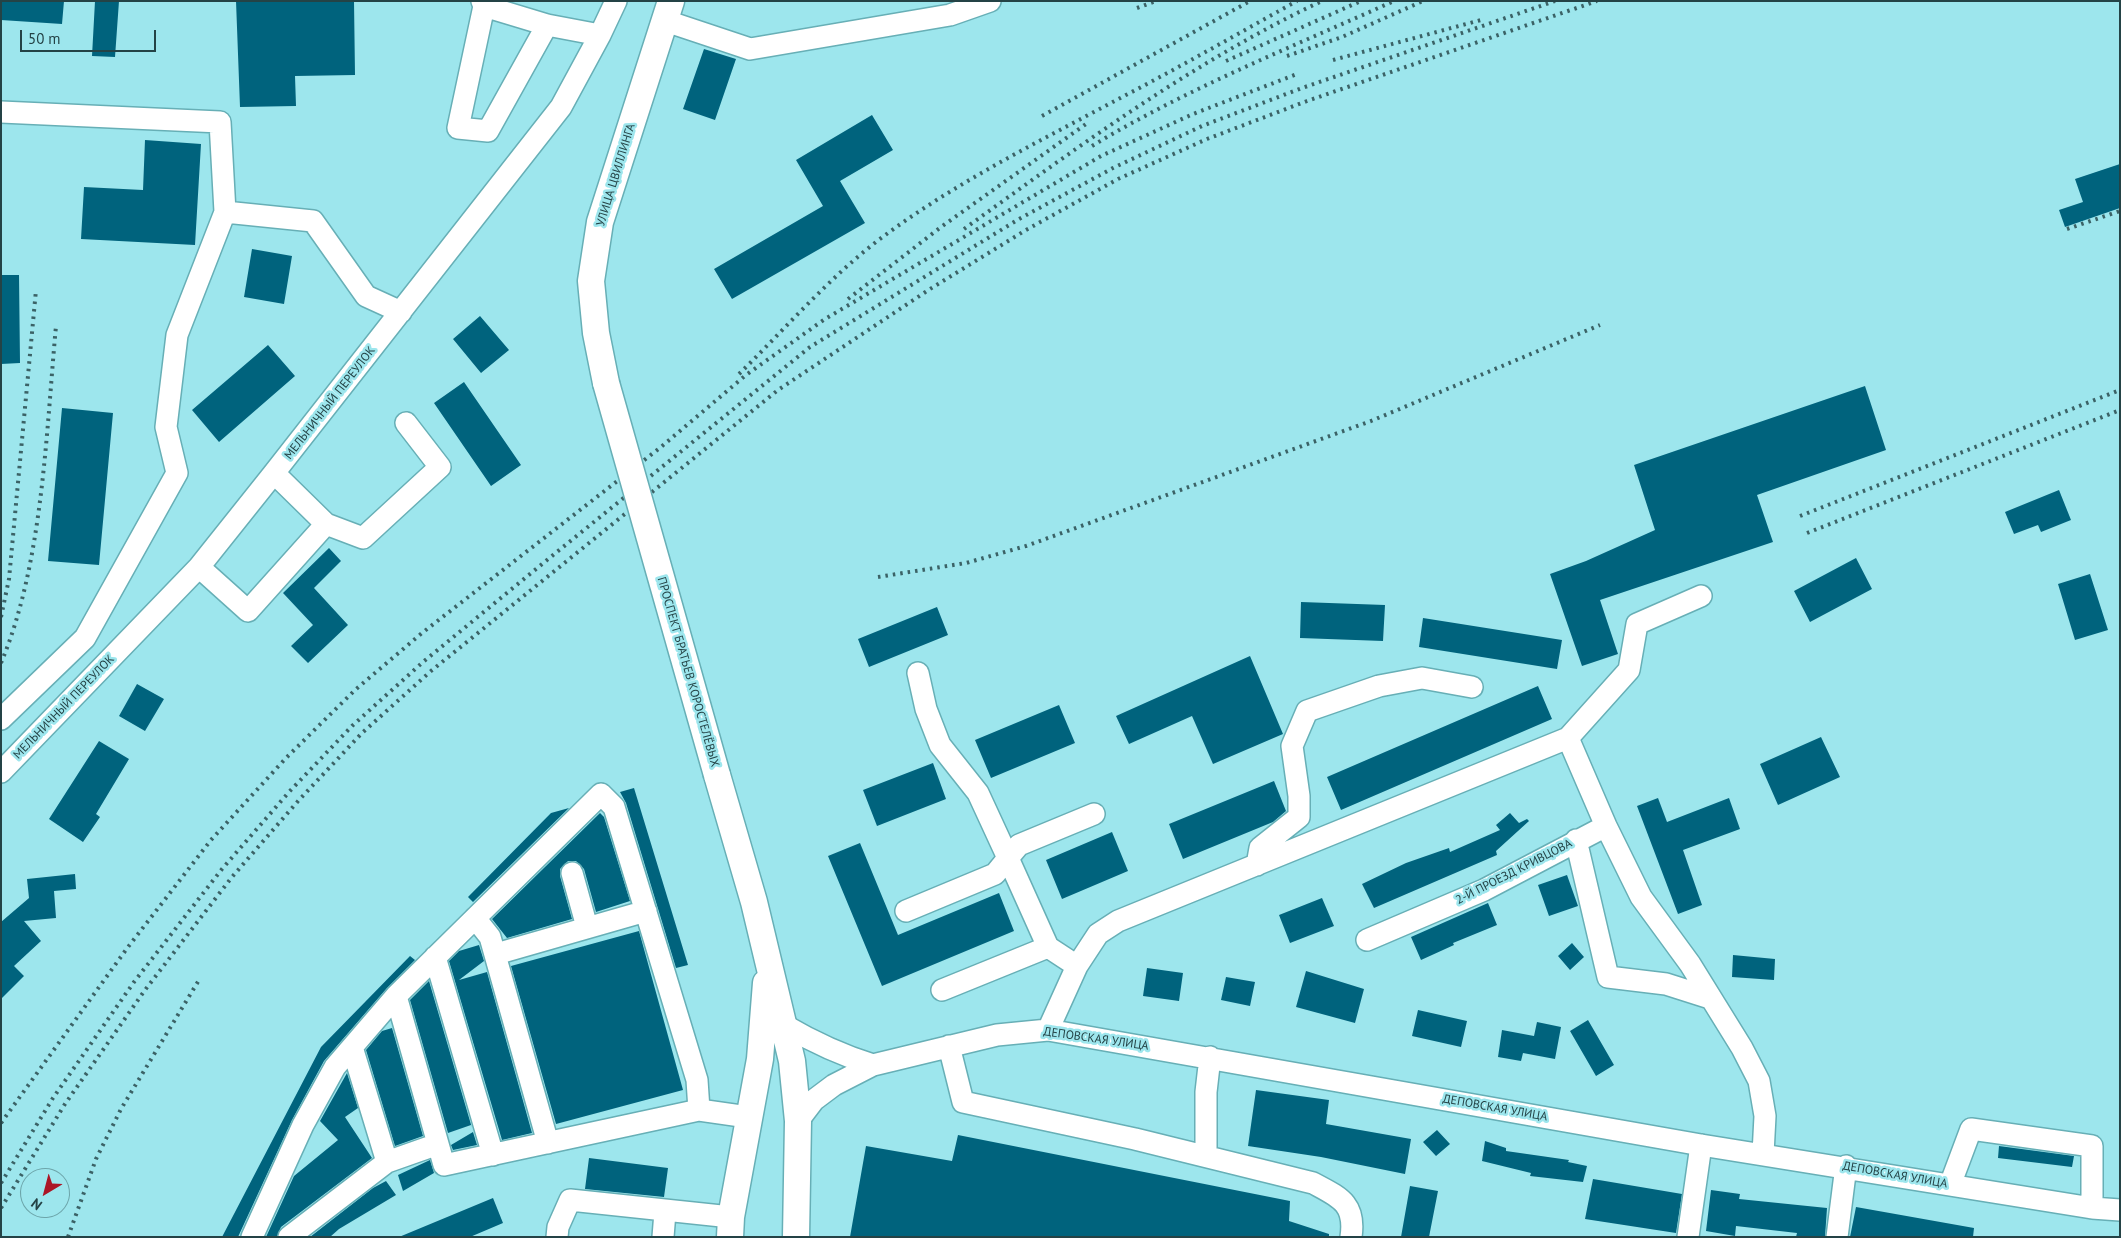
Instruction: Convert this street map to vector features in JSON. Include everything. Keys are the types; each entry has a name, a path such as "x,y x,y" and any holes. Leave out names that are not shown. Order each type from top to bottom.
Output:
{"main road":[{"name":"УЛИЦА ЦВИЛЛИНГА","path":"606,383 596,333 591,281 600,222 668,11"},
{"name":"ПРОСПЕКТ БРАТЬЕВ КОРОСТЕЛЁВЫХ","path":"606,383 754,902 767,962 784,1025 792,1061 798,1121 796,1237"},
{"name":"ПРОСПЕКТ БРАТЬЕВ КОРОСТЕЛЁВЫХ","path":"730,1227 748,1117 760,1059 767,962"}],"street":[{"name":"МЕЛЬНИЧНЫЙ ПЕРЕУЛОК","path":"1,772 199,568 556,114 600,36 616,1"},
{"path":"668,11 750,49 950,15 990,1"},
{"path":"548,25 488,131 458,128 483,4 548,25 600,36"},
{"path":"1,112 220,122 225,212 177,335 166,427 177,473 85,638 1,719"},
{"path":"225,212 313,221 366,296 401,312"},
{"path":"274,473 326,524 363,538 440,467 406,423"},
{"path":"199,568 248,611 326,524"},
{"path":"1048,1030 1077,966 1098,934 1118,921 1568,738 1629,670 1636,624 1701,596"},
{"path":"918,673 926,708 940,745 978,793 1048,947 1077,966"},
{"path":"1257,865 1260,848 1299,817 1300,796 1292,746 1307,711 1379,686 1422,678 1472,688"},
{"path":"1568,738 1606,826 1640,897 1690,964 1742,1048 1759,1081 1765,1116 1763,1154"},
{"path":"252,1237 303,1125 335,1067 396,996 601,794 614,807 697,1080 700,1110"},
{"path":"906,911 995,874 1019,845 1094,814"},
{"name":"2-Й ПРОЕЗД КРИВЦОВА","path":"1367,940 1484,890 1576,840 1606,826"},
{"path":"1576,840 1608,977 1666,984 1710,998"},
{"path":"572,872 587,927"},
{"path":"496,954 646,911"},
{"path":"475,918 490,937 496,954 548,1143"},
{"path":"942,990 1048,947"},
{"path":"436,957 493,1155"},
{"path":"396,996 444,1165 700,1110 748,1117"},
{"path":"784,1025 842,1055 873,1065"},
{"name":"ДЕПОВСКАЯ УЛИЦА","path":"798,1121 814,1100 834,1085 873,1065 997,1035 1048,1030 1701,1145 1846,1166 2092,1208 2120,1210"},
{"path":"949,1046 963,1102 1206,1156 1313,1183 1338,1197 1349,1208 1353,1226 1351,1237"},
{"path":"352,1047 387,1162"},
{"path":"1206,1156 1206,1092 1210,1058"},
{"path":"1950,1184 1972,1129 2092,1146 2092,1208"},
{"path":"289,1237 387,1162 438,1144"},
{"path":"1688,1237 1701,1145"},
{"path":"1837,1237 1846,1166"},
{"path":"552,1234 570,1200 665,1212 730,1227"},
{"path":"663,1237 665,1212"}],"building":[{"path":"1,1 64,1 62,24 1,20"},
{"path":"95,1 119,1 115,57 92,56"},
{"path":"236,1 354,1 355,75 295,76 296,106 240,107"},
{"path":"704,49 736,59 715,120 683,109"},
{"path":"872,115 893,150 840,181 865,223 732,299 714,269 823,206 796,160"},
{"path":"145,140 201,144 195,245 81,239 84,187 143,190"},
{"path":"2120,164 2120,208 2065,227 2059,210 2083,202 2075,179"},
{"path":"252,249 292,256 284,304 244,297"},
{"path":"1,275 19,275 20,363 1,364"},
{"path":"480,316 509,350 481,373 453,339"},
{"path":"268,345 295,376 219,442 192,410"},
{"path":"464,382 521,465 491,486 434,403"},
{"path":"1865,386 1886,450 1757,495 1773,542 1600,600 1618,654 1582,666 1550,574 1586,561 1655,530 1634,465"},
{"path":"62,408 113,413 99,565 48,561"},
{"path":"2059,490 2071,520 2041,532 2038,525 2014,534 2005,512"},
{"path":"329,548 341,561 314,588 348,625 308,663 291,646 313,625 283,593"},
{"path":"1856,558 1872,589 1810,622 1794,591"},
{"path":"2090,574 2108,630 2075,640 2058,584"},
{"path":"1301,602 1385,605 1383,641 1300,638"},
{"path":"937,607 948,635 869,667 858,639"},
{"path":"1423,618 1562,640 1557,669 1419,647"},
{"path":"1250,656 1283,734 1213,764 1192,716 1129,744 1116,716"},
{"path":"137,684 164,699 145,731 119,716"},
{"path":"1538,686 1552,719 1341,810 1327,777"},
{"path":"1059,705 1075,743 991,778 975,740"},
{"path":"1821,737 1840,777 1778,805 1760,764"},
{"path":"99,741 129,759 96,814 100,817 83,842 49,819"},
{"path":"933,763 946,799 877,826 863,790"},
{"path":"1274,781 1286,811 1273,822 1183,859 1169,824"},
{"path":"634,788 688,965 676,968 626,803 620,792"},
{"path":"1658,798 1667,822 1729,798 1740,829 1683,850 1702,905 1678,914 1637,806"},
{"path":"569,808 473,902 468,897 551,813"},
{"path":"600,813 604,817 630,901 596,912 584,869 576,861 568,861 560,869 560,876 572,919 507,938 492,919"},
{"path":"1510,813 1519,823 1527,819 1529,821 1496,851 1497,855 1374,908 1362,884 1406,863 1449,848 1450,852 1500,830 1496,825"},
{"path":"1112,832 1128,871 1062,899 1046,860"},
{"path":"860,843 898,935 999,893 1014,931 882,986 828,856"},
{"path":"75,874 76,889 54,891 56,918 24,921 41,941 14,966 24,976 1,999 1,922 29,898 27,879"},
{"path":"1567,875 1578,906 1549,916 1538,885"},
{"path":"1322,898 1334,926 1290,943 1279,915"},
{"path":"1488,903 1497,925 1453,943 1454,945 1421,960 1411,937"},
{"path":"639,931 683,1090 556,1124 511,966"},
{"path":"1572,943 1584,957 1570,970 1558,956"},
{"path":"479,945 484,961 459,980 487,972 532,1133 502,1140 449,961 459,951"},
{"path":"1733,955 1775,959 1774,980 1732,977"},
{"path":"410,956 415,960 387,988 324,1061 292,1120 238,1237 222,1237 321,1047"},
{"path":"1147,968 1183,973 1179,1001 1143,996"},
{"path":"1306,971 1364,989 1355,1023 1296,1007"},
{"path":"1226,977 1255,982 1250,1006 1221,1000"},
{"path":"429,981 472,1128 471,1125 448,1133 410,1000"},
{"path":"1418,1010 1467,1021 1461,1047 1412,1036"},
{"path":"1588,1020 1614,1065 1596,1076 1570,1031"},
{"path":"1537,1022 1561,1027 1555,1059 1523,1053 1521,1061 1498,1057 1502,1030 1534,1036"},
{"path":"392,1028 423,1136 395,1146 366,1050 382,1031"},
{"path":"347,1073 358,1108 345,1117 372,1158 281,1227 277,1237 266,1237 294,1176 338,1140 320,1121"},
{"path":"1256,1090 1329,1100 1326,1124 1411,1139 1405,1174 1321,1157 1248,1146"},
{"path":"1437,1130 1450,1144 1436,1156 1423,1142"},
{"path":"473,1132 477,1145 453,1150 451,1145"},
{"path":"958,1135 1290,1201 1289,1221 1329,1234 1329,1237 850,1237 866,1146 952,1161"},
{"path":"1485,1141 1506,1148 1506,1151 1569,1160 1568,1162 1587,1166 1583,1182 1530,1176 1531,1173 1482,1161"},
{"path":"1999,1146 2074,1156 2072,1167 1998,1158"},
{"path":"589,1158 668,1168 664,1197 585,1189"},
{"path":"430,1160 434,1173 403,1191 398,1175"},
{"path":"1593,1179 1682,1194 1676,1233 1585,1219"},
{"path":"386,1181 396,1195 339,1229 330,1237 310,1237 373,1188"},
{"path":"1410,1186 1438,1191 1429,1237 1401,1237"},
{"path":"1711,1190 1740,1194 1739,1199 1827,1208 1825,1237 1796,1237 1797,1233 1736,1226 1735,1236 1706,1231"},
{"path":"493,1198 503,1223 470,1237 399,1237"},
{"path":"1856,1207 1974,1228 1973,1237 1850,1237"}],"railway":[{"path":"1137,8 1156,1"},
{"path":"1042,116 1250,1"},
{"path":"739,374 840,273 876,242 905,221 997,164 1297,1"},
{"path":"964,229 1050,167 1183,78 1228,50 1322,1"},
{"path":"1226,61 1361,1"},
{"path":"1092,146 1165,105 1394,1"},
{"path":"1287,56 1342,37 1423,1"},
{"path":"1,1183 53,1098 134,982 222,869 289,792 352,726 423,662 810,347 1019,219 1113,168 1202,126 1302,88 1555,1"},
{"path":"1,1208 65,1104 145,990 232,877 299,800 362,733 431,671 778,390 930,289 1026,230 1118,179 1207,139 1307,101 1597,1"},
{"path":"1333,60 1481,20"},
{"path":"1,1123 128,947 211,840 286,758 355,690 422,633 661,447 746,375 825,319 1101,156 1193,114 1297,74"},
{"path":"848,299 941,227 1086,124"},
{"path":"2067,229 2120,211"},
{"path":"1,617 9,579 36,290"},
{"path":"878,577 966,563 1026,546 1371,421 1600,325"},
{"path":"1,663 15,624 26,583 34,541 45,453 56,326"},
{"path":"1800,516 2120,390"},
{"path":"1807,533 2120,410"},
{"path":"68,1237 96,1159 121,1109 199,980"}]}
